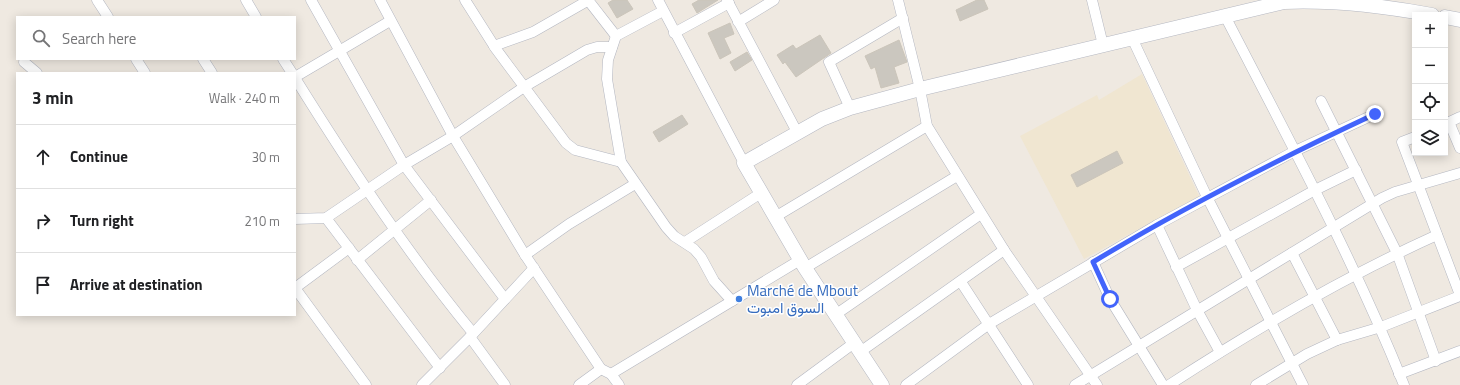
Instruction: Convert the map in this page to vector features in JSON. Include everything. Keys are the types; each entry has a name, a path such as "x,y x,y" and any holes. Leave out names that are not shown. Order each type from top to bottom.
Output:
{"main road":[{"path":"882,385 803,264 744,162 822,119 850,108 920,89 1283,1 1393,4 1421,12"},
{"path":"1448,18 1460,20"}],"street":[{"path":"97,0 107,16"},
{"path":"246,0 255,16"},
{"path":"311,0 341,50 404,165 505,299"},
{"path":"380,0 453,136 525,255 601,369 611,374 618,385"},
{"path":"465,0 494,46 566,143 575,150 621,162"},
{"path":"494,46 533,32 589,0 616,36"},
{"path":"658,0 674,33 744,162"},
{"path":"738,22 774,0"},
{"path":"898,0 920,89 927,126 1004,250 1097,385"},
{"path":"1092,0 1103,45"},
{"path":"674,33 728,2 797,132"},
{"path":"663,11 616,36 608,60 607,79 621,162 666,227 694,249 701,257 714,281 732,301"},
{"path":"1225,16 1315,190 1381,326 1404,385"},
{"path":"850,108 829,62 903,18"},
{"path":"296,77 390,21"},
{"path":"1132,38 1207,197 1303,385"},
{"path":"296,219 326,218 404,165 453,136 524,87 587,50 597,47 612,47"},
{"path":"137,60 144,72"},
{"path":"204,60 211,72"},
{"path":"284,60 291,72"},
{"path":"24,62 36,72"},
{"path":"296,80 367,191 471,335 505,385"},
{"path":"1321,101 1397,253 1436,361"},
{"path":"906,385 989,324 1157,225 1295,151 1375,114"},
{"path":"1448,123 1460,117"},
{"path":"1448,125 1460,148"},
{"path":"775,217 927,126"},
{"path":"1256,385 1292,363 1337,340 1381,326 1460,296 1402,142 1412,137"},
{"path":"1176,267 1315,190 1356,170"},
{"path":"1075,385 1373,204 1395,192 1460,173"},
{"path":"611,374 732,301 803,264 957,176"},
{"path":"525,255 569,224 635,184"},
{"path":"684,242 761,193"},
{"path":"357,260 431,200"},
{"path":"835,314 981,214"},
{"path":"326,218 440,368"},
{"path":"1157,225 1197,310 1220,352"},
{"path":"1169,385 1220,352 1355,274 1437,235"},
{"path":"296,287 349,248"},
{"path":"797,385 961,282 1004,250"},
{"path":"1292,253 1337,340"},
{"path":"1093,262 1110,299 1138,347 1163,385"},
{"path":"422,385 440,368 534,268"},
{"path":"961,282 1028,385"},
{"path":"296,289 366,385"},
{"path":"1399,374 1460,351"},
{"path":"579,385 601,369"}],"shaded area":[{"path":"1142,74 1199,196 1084,259 1020,136 1097,95 1099,100"}],"building":[{"path":"613,0 627,0 633,9 617,18 608,3"},
{"path":"699,0 718,0 697,13 692,4"},
{"path":"977,0 984,0 988,9 960,21 956,10"},
{"path":"730,23 734,34 724,38 731,53 720,59 708,33"},
{"path":"820,35 831,53 796,77 785,62 783,64 777,55 793,45 796,49"},
{"path":"899,40 907,62 894,67 899,83 881,88 875,67 871,69 865,56"},
{"path":"747,52 752,60 735,71 730,62"},
{"path":"682,115 688,124 659,142 653,132"},
{"path":"1117,151 1123,163 1077,187 1071,175"}],"place":[{"name":"Marché de Mbout السوق امبوت","path":"739,299"}],"route":[{"path":"1110,299 1093,262 1207,197 1295,151 1375,114"}]}
